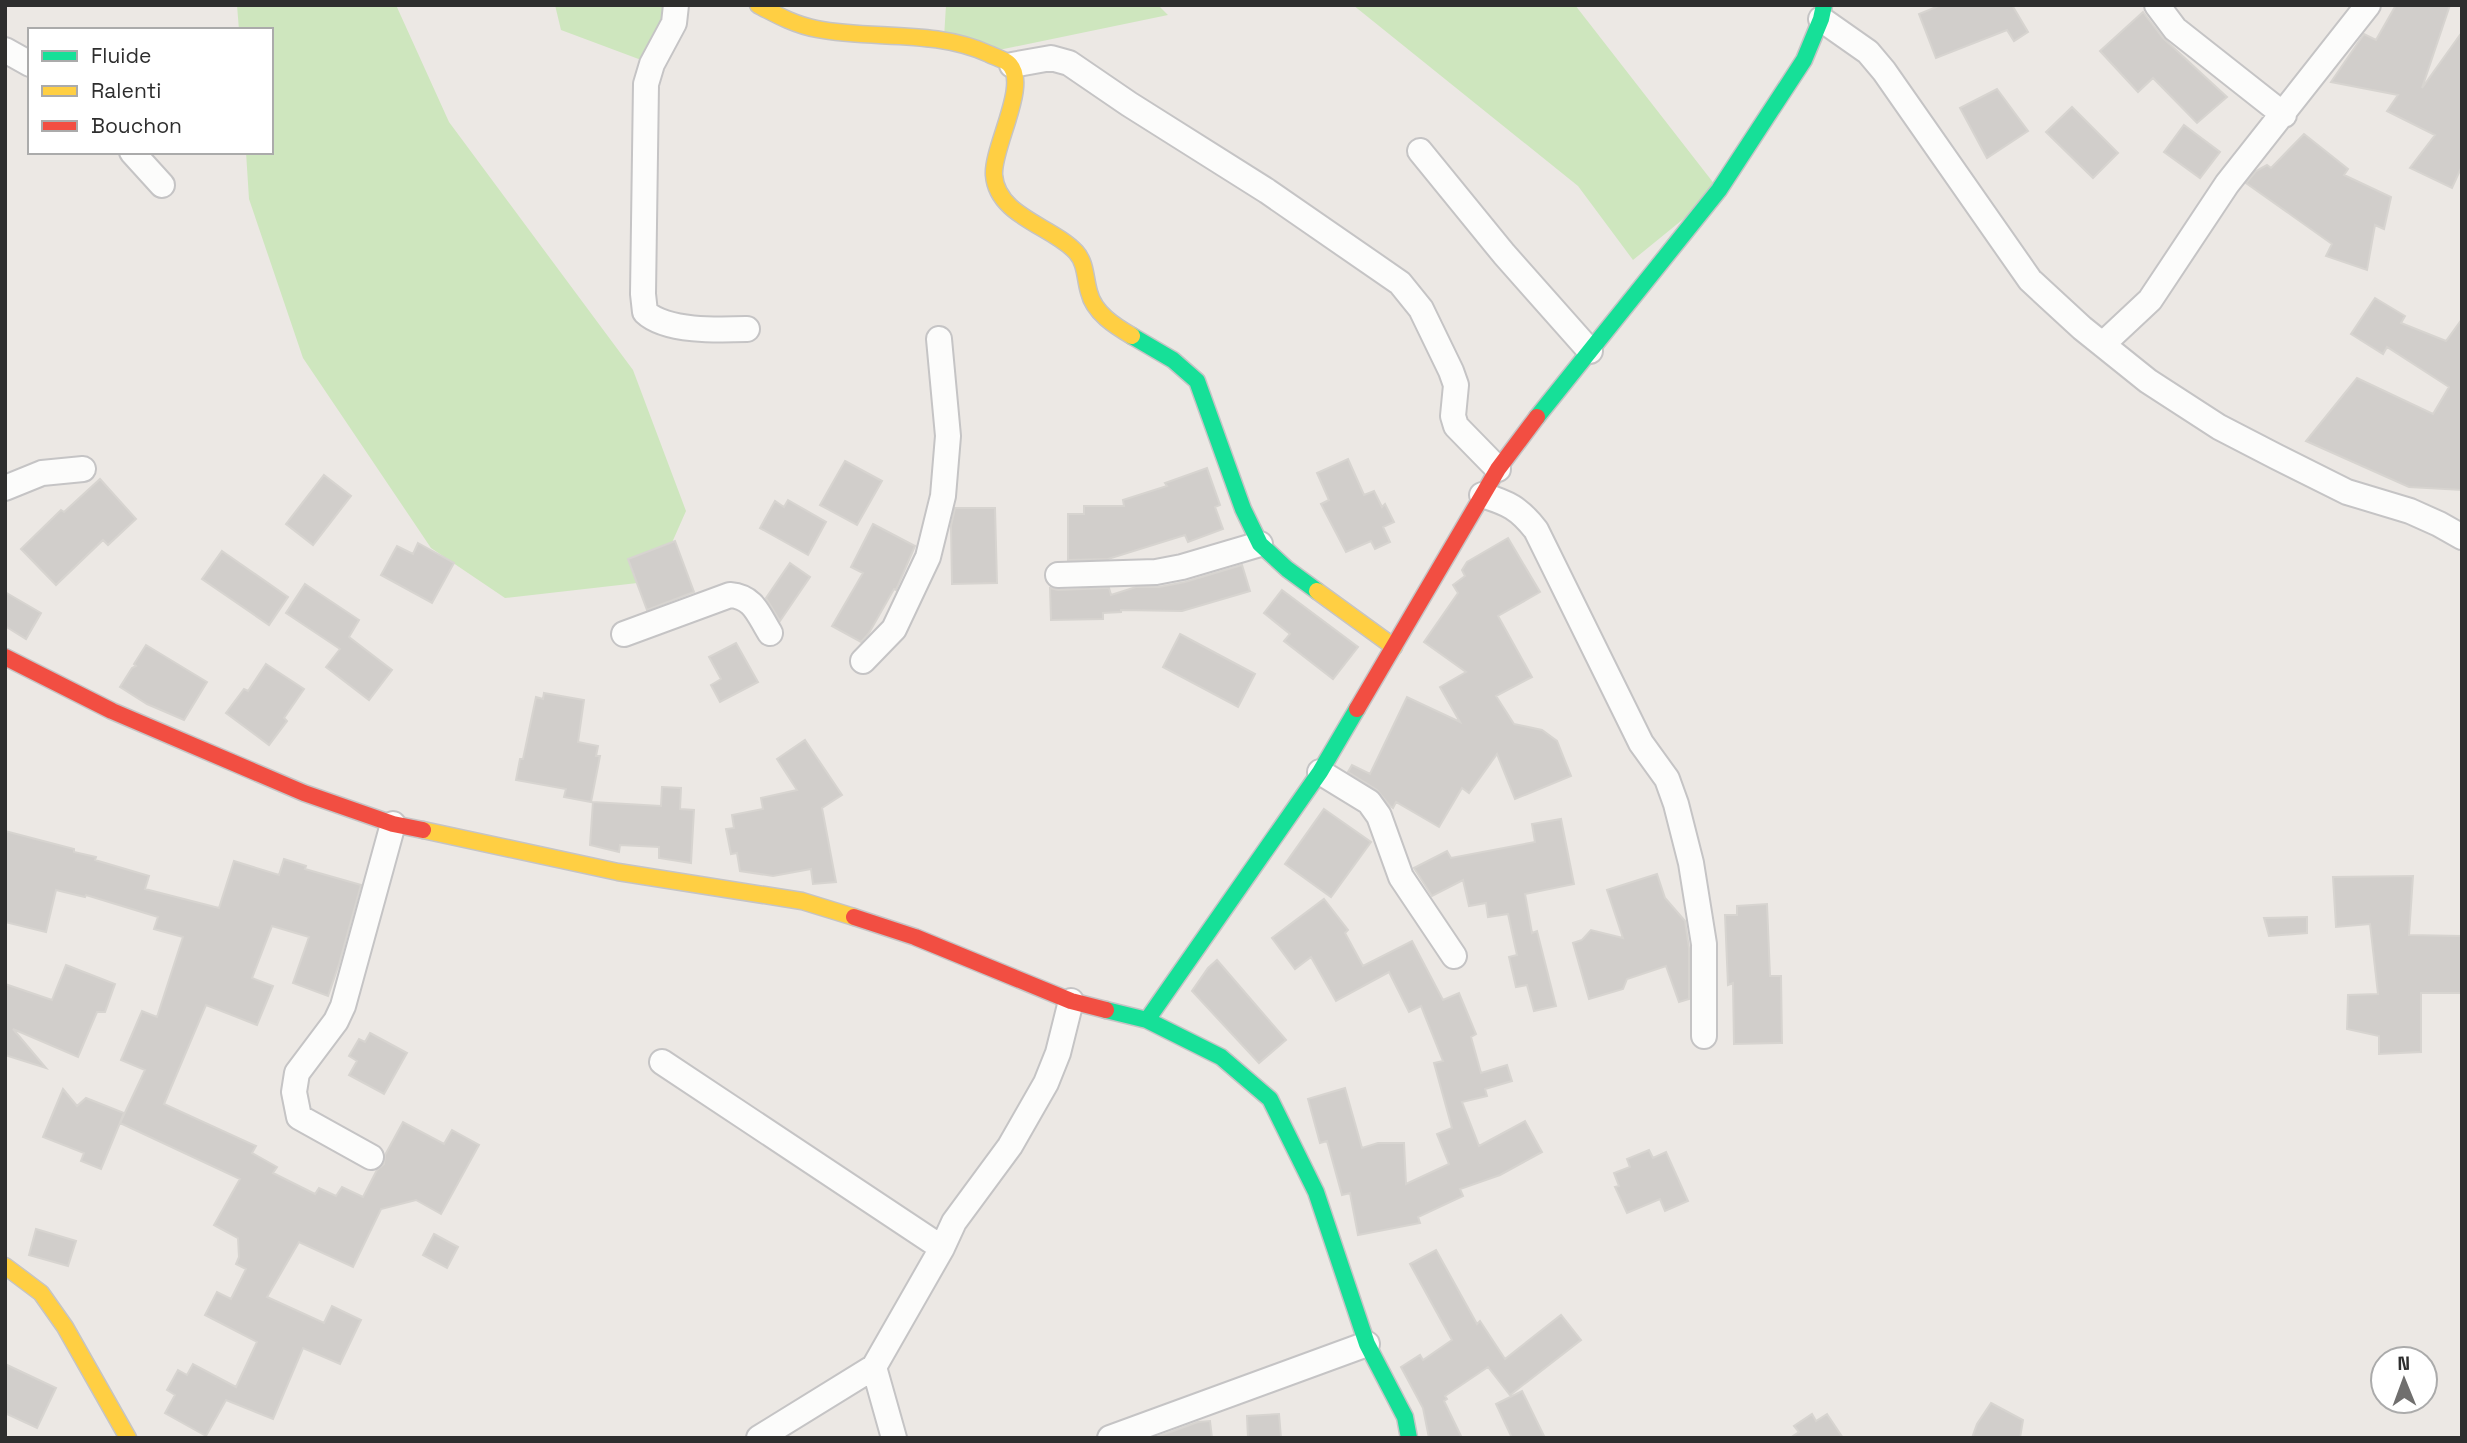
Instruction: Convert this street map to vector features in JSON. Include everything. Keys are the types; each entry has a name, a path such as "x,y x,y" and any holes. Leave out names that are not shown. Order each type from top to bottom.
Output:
{"street":[{"path":"676,5 674,23 652,64 646,84 645,312 654,321 710,330 747,329"},
{"path":"758,5 772,15 798,25 839,32 944,38 989,52 1012,65 1017,75 1016,89 994,158 993,176 998,189 1020,212 1079,254 1093,304 1106,317 1186,369 1197,381 1243,509 1260,544 1287,569 1394,647"},
{"path":"2157,5 2175,29 2284,115"},
{"path":"2103,344 2150,300 2227,184 2368,5"},
{"path":"1147,1020 1320,772 1498,469 1718,190 1804,60 1823,12 1868,52 1884,71 2030,280 2148,381 2219,427 2347,492 2410,512 2440,524 2462,537"},
{"path":"5,50 28,63"},
{"path":"1012,65 1051,58 1069,63 1267,191 1400,283 1421,309 1451,371 1456,385 1453,416 1456,426 1498,469"},
{"path":"1420,151 1504,254 1590,351"},
{"path":"134,154 162,185"},
{"path":"863,661 894,629 928,558 943,496 948,436 939,339"},
{"path":"5,488 42,473 83,468"},
{"path":"1482,495 1511,504 1536,530 1642,743 1667,779 1691,863 1704,944 1704,1036"},
{"path":"1058,575 1156,572 1260,544"},
{"path":"624,634 730,595 741,596 750,601 770,633"},
{"path":"5,657 112,710 291,788 393,824 618,872 802,901 915,937 1070,1002 1147,1020 1221,1057 1270,1099 1316,1192 1367,1343 1405,1417 1409,1438"},
{"path":"1320,772 1369,802 1379,816 1401,877 1454,956"},
{"path":"371,1157 299,1117 293,1093 297,1073 336,1021 342,1006 393,824"},
{"path":"759,1438 874,1367 954,1222 1010,1146 1046,1083 1058,1052 1070,1002"},
{"path":"662,1062 942,1248"},
{"path":"5,1266 41,1293 65,1327 128,1438"},
{"path":"1110,1438 1367,1343"},
{"path":"874,1367 894,1438"}],"green space":[{"path":"237,5 396,5 449,122 633,370 686,511 655,581 505,598 431,548 303,358 249,199 246,154 273,154 273,28 239,28"},
{"path":"555,5 676,5 652,64 561,30"},
{"path":"946,5 1158,5 1168,15 989,52 944,38"},
{"path":"1353,5 1575,5 1719,190 1633,260 1578,186"}],"building":[{"path":"1941,5 2012,5 2028,32 2014,41 2007,30 1936,58 1919,14"},
{"path":"2396,5 2450,5 2422,88 2462,32 2462,166 2452,188 2410,168 2435,135 2387,111 2398,95 2331,82 2364,34 2376,40"},
{"path":"2143,12 2163,38 2227,97 2197,123 2153,78 2138,92 2100,51"},
{"path":"1997,89 2028,131 1987,158 1960,108"},
{"path":"2072,107 2118,153 2093,178 2046,132"},
{"path":"2184,125 2220,152 2200,178 2164,152"},
{"path":"2304,134 2348,169 2344,175 2391,197 2384,229 2375,225 2367,270 2326,256 2332,244 2246,183 2256,171 2267,165 2271,168"},
{"path":"2375,298 2405,316 2401,323 2446,341 2462,319 2462,490 2409,487 2306,441 2357,378 2433,414 2449,387 2387,347 2383,354 2351,334"},
{"path":"1348,459 1364,495 1374,491 1382,507 1385,504 1394,522 1383,527 1390,542 1375,549 1371,541 1346,552 1321,504 1329,500 1317,473"},
{"path":"845,461 882,481 857,525 820,505"},
{"path":"1207,468 1220,505 1215,507 1223,529 1188,542 1185,535 1108,559 1068,560 1068,514 1084,514 1084,506 1124,506 1123,500 1167,486 1165,483"},
{"path":"324,475 351,496 313,545 286,524"},
{"path":"100,479 136,519 108,545 103,540 56,585 21,549 61,510 64,512"},
{"path":"788,500 826,522 808,555 760,528 775,501 784,507"},
{"path":"955,508 995,508 997,583 952,584 951,526"},
{"path":"873,524 915,546 896,590 894,589 861,642 832,626 863,573 851,567"},
{"path":"1508,538 1540,592 1498,616 1532,677 1496,696 1514,724 1542,730 1557,741 1571,776 1515,799 1497,754 1469,793 1462,788 1439,827 1396,802 1393,808 1377,790 1348,772 1352,765 1370,774 1407,697 1460,722 1440,687 1466,672 1424,642 1458,593 1453,585 1465,576 1462,570 1467,562"},
{"path":"675,541 694,592 647,610 628,559"},
{"path":"418,543 454,563 432,603 381,575 397,546 413,554"},
{"path":"222,551 288,597 269,625 202,579"},
{"path":"790,563 810,577 780,621 766,598"},
{"path":"1242,565 1250,591 1182,611 1121,610 1103,613 1103,619 1051,620 1050,588 1109,588 1111,595 1136,587 1159,587 1185,582"},
{"path":"305,584 359,620 349,637 392,670 369,700 326,667 340,649 286,613"},
{"path":"1282,590 1358,647 1333,679 1284,641 1290,634 1264,613"},
{"path":"5,592 41,613 26,639 5,626"},
{"path":"1180,634 1255,674 1238,707 1163,667"},
{"path":"736,643 758,682 720,702 711,685 721,679 709,657"},
{"path":"146,645 207,682 184,720 147,704 120,687 136,666 134,664"},
{"path":"266,664 304,689 284,718 287,721 269,745 226,713 244,689 248,691"},
{"path":"544,693 584,700 578,742 598,746 596,756 600,756 591,802 564,797 566,789 516,780 536,697 543,699"},
{"path":"805,740 842,795 822,808 836,882 813,884 811,869 773,876 740,871 737,853 731,854 726,829 734,828 732,815 763,809 761,798 797,790 777,759"},
{"path":"662,787 681,788 680,809 694,810 691,863 659,858 659,847 620,845 619,852 590,845 593,802 661,806"},
{"path":"1324,809 1371,842 1331,897 1285,864"},
{"path":"1561,819 1574,884 1525,894 1532,933 1537,931 1556,1006 1534,1011 1527,985 1516,987 1509,957 1517,955 1508,914 1488,917 1486,903 1469,906 1463,880 1432,896 1414,868 1447,851 1451,858 1535,842 1532,824"},
{"path":"5,831 74,849 74,852 96,857 95,860 149,876 145,889 219,908 234,861 279,875 284,859 306,866 305,869 361,885 328,996 293,983 309,937 272,926 252,978 273,986 257,1025 206,1005 164,1104 256,1146 252,1153 277,1167 273,1173 315,1194 319,1188 336,1196 342,1187 363,1197 377,1170 384,1164 385,1155 403,1122 444,1144 452,1130 479,1145 441,1214 416,1200 381,1209 353,1267 299,1242 267,1297 324,1323 332,1306 361,1320 340,1364 303,1348 273,1419 226,1400 206,1436 165,1413 175,1395 167,1390 178,1370 187,1375 193,1364 236,1387 257,1342 205,1315 217,1292 231,1299 246,1269 236,1264 239,1257 238,1238 214,1225 240,1179 120,1123 145,1070 121,1060 142,1011 157,1017 183,937 154,929 158,917 86,895 85,897 56,890 46,932 5,922"},
{"path":"1657,874 1665,898 1685,921 1689,948 1689,999 1679,1002 1666,966 1627,979 1623,989 1589,999 1573,943 1582,940 1591,930 1623,938 1607,890"},
{"path":"2413,876 2409,935 2461,936 2462,993 2421,993 2421,1052 2379,1054 2379,1036 2347,1029 2348,995 2378,994 2370,924 2336,927 2333,877"},
{"path":"1324,899 1348,930 1345,933 1363,966 1412,941 1443,1000 1459,993 1476,1034 1471,1037 1481,1073 1507,1065 1512,1081 1485,1089 1487,1096 1462,1102 1479,1146 1525,1121 1542,1152 1500,1175 1460,1189 1463,1196 1418,1217 1420,1223 1358,1235 1350,1193 1342,1195 1327,1141 1320,1143 1308,1099 1345,1088 1362,1148 1378,1143 1404,1143 1406,1184 1449,1164 1437,1134 1452,1128 1434,1063 1443,1061 1421,1006 1409,1012 1389,972 1336,1001 1311,957 1295,969 1272,938"},
{"path":"1767,904 1770,976 1781,976 1782,1043 1734,1044 1733,983 1728,985 1725,915 1737,915 1737,906"},
{"path":"2307,917 2307,933 2269,936 2264,918"},
{"path":"1217,960 1286,1040 1259,1063 1192,991"},
{"path":"66,965 115,984 105,1012 97,1012 78,1057 13,1029 46,1068 5,1055 5,984 52,1000"},
{"path":"370,1033 407,1053 384,1094 349,1075 357,1061 349,1056 359,1039 365,1042"},
{"path":"63,1089 77,1106 86,1098 124,1113 101,1169 81,1161 84,1153 43,1137"},
{"path":"1649,1150 1653,1158 1666,1152 1688,1201 1665,1211 1660,1199 1627,1213 1615,1187 1619,1186 1614,1173 1630,1167 1627,1159"},
{"path":"36,1229 76,1241 68,1266 29,1255"},
{"path":"434,1234 458,1247 447,1268 423,1255"},
{"path":"1436,1250 1477,1324 1480,1321 1505,1359 1561,1315 1581,1340 1510,1395 1488,1367 1445,1396 1447,1399 1444,1401 1462,1438 1429,1438 1423,1408 1401,1367 1420,1355 1423,1360 1452,1340 1410,1264"},
{"path":"5,1364 56,1388 37,1428 5,1413"},
{"path":"1522,1391 1545,1438 1512,1438 1496,1404"},
{"path":"1991,1403 2023,1420 2020,1438 1972,1438 1977,1424"},
{"path":"1279,1414 1281,1438 1248,1438 1247,1416"},
{"path":"1812,1414 1816,1421 1827,1414 1843,1438 1790,1438 1799,1432 1794,1426"},
{"path":"1210,1421 1212,1438 1154,1438 1198,1422"}],"traffic: fast":[{"path":"1537,417 1719,190 1804,60 1824,5"},
{"path":"1132,336 1173,360 1197,381 1243,509 1260,544 1287,569 1317,591"},
{"path":"1147,1020 1320,772 1357,709"},
{"path":"1106,1010 1147,1020 1221,1057 1270,1099 1316,1192 1367,1344 1405,1417 1409,1438"}],"traffic: slow":[{"path":"758,5 809,27 947,41 968,46 1008,63 1014,72 1015,85 995,163 997,189 1015,211 1076,252 1082,261 1095,306 1112,323 1132,336"},
{"path":"1317,591 1394,647"},
{"path":"423,830 618,872 802,901 854,917"},
{"path":"5,1266 41,1293 65,1327 128,1438"}],"traffic: jam":[{"path":"1357,709 1498,469 1537,417"},
{"path":"5,657 112,711 304,793 393,824 423,830"},
{"path":"854,917 915,937 1071,1001 1106,1010"}]}
